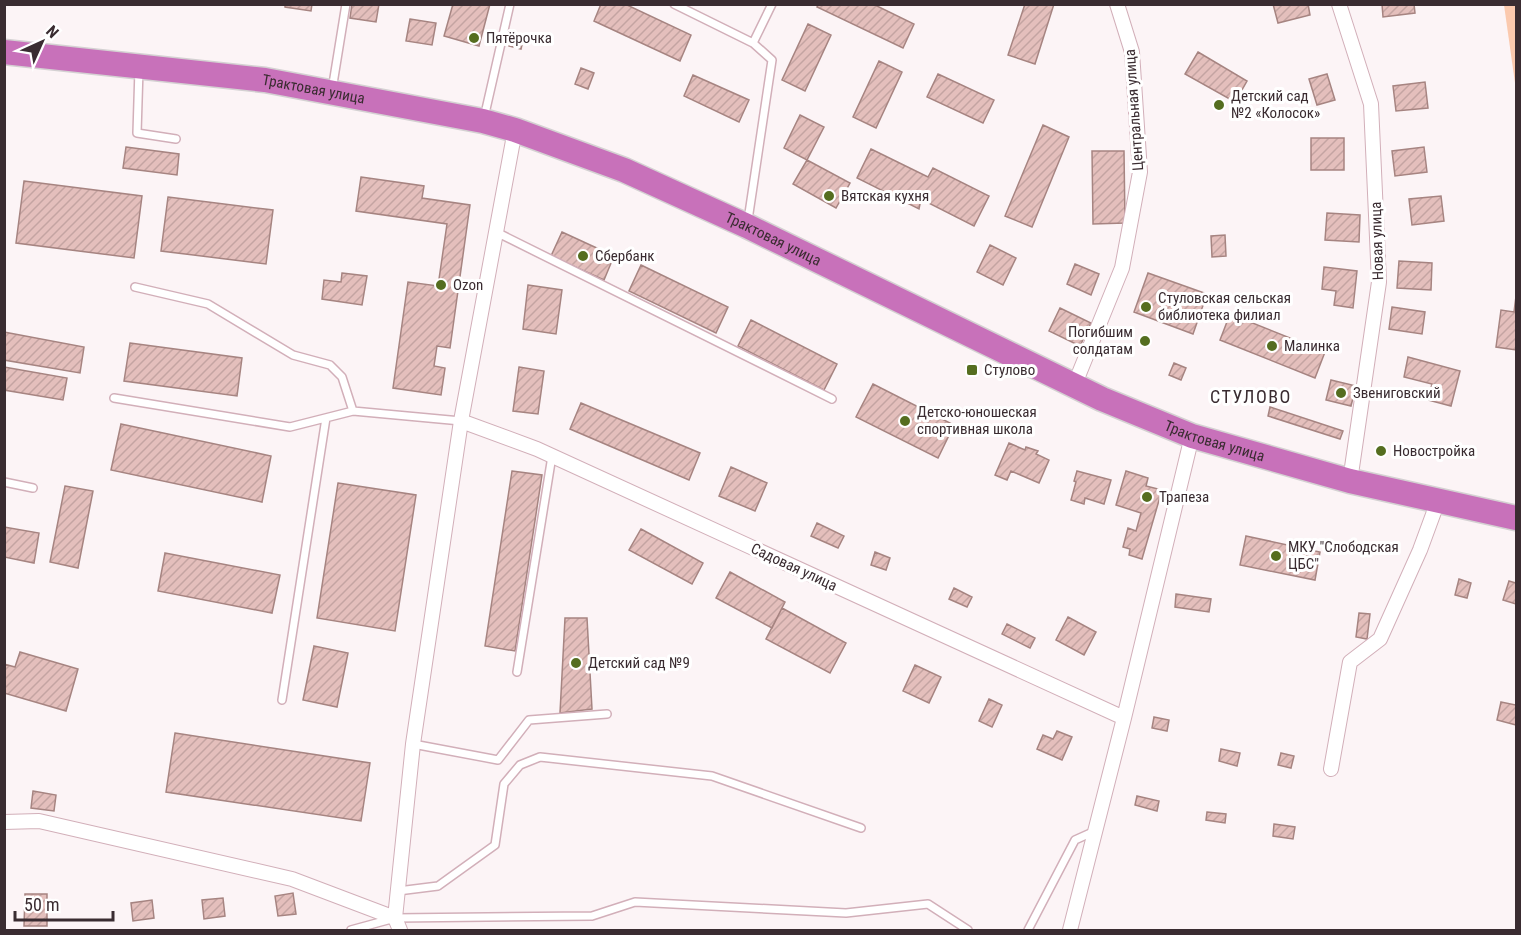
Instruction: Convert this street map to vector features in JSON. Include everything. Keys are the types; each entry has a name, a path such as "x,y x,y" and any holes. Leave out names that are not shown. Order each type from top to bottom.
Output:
{"highway":[{"name":"Трактовая улица","path":"4,52 265,80 483,121 515,130 624,170 747,226 1074,386 1192,436 1350,481 1516,518"}],"street":[{"name":"Центральная улица","path":"1074,386 1122,268 1140,172 1132,52 1117,4"},
{"name":"Новая улица","path":"1339,4 1371,104 1379,282 1350,481"},
{"path":"4,822 39,821 292,879 398,924 398,891 413,744 461,421 515,130"},
{"name":"Садовая улица","path":"461,421 552,456 1124,718"},
{"path":"1070,930 1192,436"},
{"path":"1331,769 1350,662 1380,639 1420,550 1438,501"}],"lane":[{"path":"332,93 346,4"},
{"path":"483,121 510,4"},
{"path":"674,4 753,43 772,60 747,226"},
{"path":"753,43 772,4"},
{"path":"139,67 137,133 176,139"},
{"path":"496,232 832,399"},
{"path":"135,286 208,304 293,355 330,365 342,377 352,411"},
{"path":"114,398 290,427 352,411 461,421"},
{"path":"282,700 326,418"},
{"path":"517,672 552,456"},
{"path":"4,482 33,488"},
{"path":"413,744 498,760 529,720 607,714"},
{"path":"398,891 438,886 495,845 504,784 520,765 540,757 712,776 861,828"},
{"path":"1028,930 1075,840 1095,831"},
{"path":"351,930 398,924 592,916 635,902 846,913 928,904 968,930"}],"shaded area":[{"path":"1504,5 1516,5 1516,90"}],"building":[{"path":"285,4 312,4 311,11 285,7"},
{"path":"352,4 379,4 376,22 350,18"},
{"path":"453,4 490,4 479,46 444,36"},
{"path":"601,4 625,4 691,35 680,61 594,21"},
{"path":"819,4 873,4 914,24 903,48 817,7"},
{"path":"1025,4 1054,4 1035,64 1008,55"},
{"path":"1273,4 1308,4 1310,15 1278,23"},
{"path":"1382,4 1414,4 1415,13 1383,17"},
{"path":"410,19 436,23 432,45 406,41"},
{"path":"808,24 831,35 805,91 782,80"},
{"path":"512,33 524,36 521,49 509,46"},
{"path":"1198,52 1247,81 1235,102 1185,74"},
{"path":"879,61 902,72 876,128 853,117"},
{"path":"581,68 594,73 588,89 575,84"},
{"path":"938,74 994,100 983,123 927,97"},
{"path":"1327,74 1335,100 1317,105 1309,79"},
{"path":"693,75 749,100 739,122 684,96"},
{"path":"1425,82 1428,108 1396,111 1393,86"},
{"path":"800,115 824,127 807,160 784,148"},
{"path":"1043,125 1069,137 1032,227 1005,216"},
{"path":"1311,138 1344,138 1344,170 1311,170"},
{"path":"126,147 179,154 177,175 123,168"},
{"path":"1424,147 1427,172 1395,176 1392,151"},
{"path":"871,149 928,177 933,168 989,196 974,226 921,199 919,209 857,178"},
{"path":"1092,151 1124,151 1125,223 1093,224"},
{"name":"Вятская кухня","path":"807,160 850,183 836,208 793,184"},
{"path":"361,177 424,186 422,198 470,205 450,348 437,346 434,366 445,368 441,395 393,388 408,282 438,286 447,224 356,211"},
{"path":"24,181 142,196 134,258 16,243"},
{"path":"1441,196 1444,221 1412,225 1409,199"},
{"path":"168,197 273,210 266,264 161,251"},
{"path":"1327,213 1360,215 1359,242 1325,240"},
{"name":"Сбербанк","path":"562,232 614,256 604,280 551,256"},
{"path":"1225,235 1226,256 1212,257 1211,236"},
{"path":"990,245 1016,258 1003,285 977,272"},
{"path":"1399,261 1432,263 1431,290 1397,288"},
{"path":"1075,264 1099,274 1091,295 1067,284"},
{"path":"641,265 728,307 716,333 629,291"},
{"path":"1324,267 1357,271 1353,308 1334,305 1336,291 1322,289"},
{"path":"342,273 367,276 362,305 322,299 324,280 341,282"},
{"path":"1148,273 1207,294 1193,334 1134,312"},
{"path":"528,285 562,290 556,334 523,329"},
{"path":"1516,296 1516,350 1496,347 1501,310 1514,312"},
{"path":"1392,307 1425,312 1422,334 1389,329"},
{"path":"1060,308 1091,323 1080,346 1049,331"},
{"name":"Малинка","path":"1230,314 1325,352 1315,378 1220,340"},
{"path":"751,320 837,364 824,390 738,346"},
{"path":"4,332 84,347 80,373 4,360"},
{"path":"130,343 242,358 237,396 124,381"},
{"path":"1408,357 1460,371 1451,406 1428,400 1432,384 1404,377"},
{"path":"1174,363 1186,368 1181,380 1169,375"},
{"path":"4,367 67,378 63,400 4,390"},
{"path":"519,367 544,371 538,414 513,411"},
{"name":"Звениговский","path":"1331,380 1356,386 1351,406 1326,400"},
{"name":"Детско-юношеская спортивная школа","path":"873,384 954,425 938,458 856,417"},
{"path":"581,403 700,453 689,480 570,429"},
{"path":"1270,407 1343,431 1340,439 1268,416"},
{"path":"121,424 271,456 262,502 111,470"},
{"path":"1009,443 1025,450 1026,447 1038,451 1036,454 1049,460 1039,483 1011,471 1007,480 995,475"},
{"path":"731,467 767,483 755,511 719,496"},
{"path":"512,471 542,475 515,651 485,646"},
{"path":"1077,471 1111,480 1104,504 1085,498 1084,504 1071,500"},
{"path":"1126,471 1148,478 1146,486 1162,490 1142,559 1129,555 1130,549 1123,547 1128,528 1136,531 1141,513 1116,505"},
{"path":"338,483 416,495 395,631 317,618"},
{"path":"65,486 93,491 78,568 50,562"},
{"path":"817,523 844,536 838,548 811,536"},
{"path":"4,527 39,533 34,563 4,557"},
{"path":"641,529 703,563 692,584 629,550"},
{"path":"1246,536 1320,552 1315,580 1240,565"},
{"path":"875,552 890,558 886,570 871,565"},
{"path":"165,553 280,575 272,613 158,591"},
{"path":"730,572 785,602 772,628 716,598"},
{"path":"1459,579 1471,583 1467,598 1455,595"},
{"path":"1509,581 1516,583 1516,604 1503,600"},
{"path":"954,588 972,597 967,607 949,599"},
{"path":"1176,594 1211,599 1209,612 1175,607"},
{"path":"782,608 846,643 830,673 766,639"},
{"path":"1359,613 1370,614 1367,639 1356,637"},
{"path":"1068,617 1096,632 1084,655 1056,640"},
{"name":"Детский сад №9","path":"565,618 587,618 592,709 560,713"},
{"path":"1007,624 1035,638 1030,648 1002,634"},
{"path":"314,646 348,653 337,707 303,700"},
{"path":"20,652 78,669 66,711 4,693 4,664 15,667"},
{"path":"915,665 941,677 929,703 903,691"},
{"path":"989,699 1002,705 992,727 979,721"},
{"path":"1501,702 1516,705 1516,725 1497,720"},
{"path":"1154,717 1169,720 1167,731 1152,728"},
{"path":"1057,731 1072,737 1062,760 1037,749 1043,735 1053,739"},
{"path":"175,733 370,763 361,821 166,792"},
{"path":"1221,749 1240,753 1237,766 1219,761"},
{"path":"1281,753 1294,756 1291,768 1278,765"},
{"path":"33,791 56,795 54,811 31,808"},
{"path":"1137,796 1159,801 1157,811 1135,805"},
{"path":"1207,812 1226,814 1225,823 1206,820"},
{"path":"1274,824 1295,827 1293,839 1273,836"},
{"path":"293,893 296,914 278,916 275,896"},
{"path":"25,894 47,894 47,926 24,926"},
{"path":"223,898 225,916 204,919 202,900"},
{"path":"152,900 154,918 133,921 131,903"}],"place":[{"name":"Пятёрочка","path":"474,38"},
{"name":"Детский сад №2 «Колосок»","path":"1219,105"},
{"name":"Вятская кухня","path":"829,196"},
{"name":"Сбербанк","path":"583,256"},
{"name":"Ozon","path":"441,285"},
{"name":"Стуловская сельская библиотека филиал","path":"1146,307"},
{"name":"Погибшим солдатам","path":"1145,341"},
{"name":"Малинка","path":"1272,346"},
{"name":"Стулово","path":"972,370"},
{"name":"Звениговский","path":"1341,393"},
{"name":"Детско-юношеская спортивная школа","path":"905,421"},
{"name":"Новостройка","path":"1381,451"},
{"name":"Трапеза","path":"1147,497"},
{"name":"МКУ \"Слободская ЦБС\"","path":"1276,556"},
{"name":"Детский сад №9","path":"576,663"}],"district":[{"name":"СТУЛОВО","path":"1251,396"}]}
